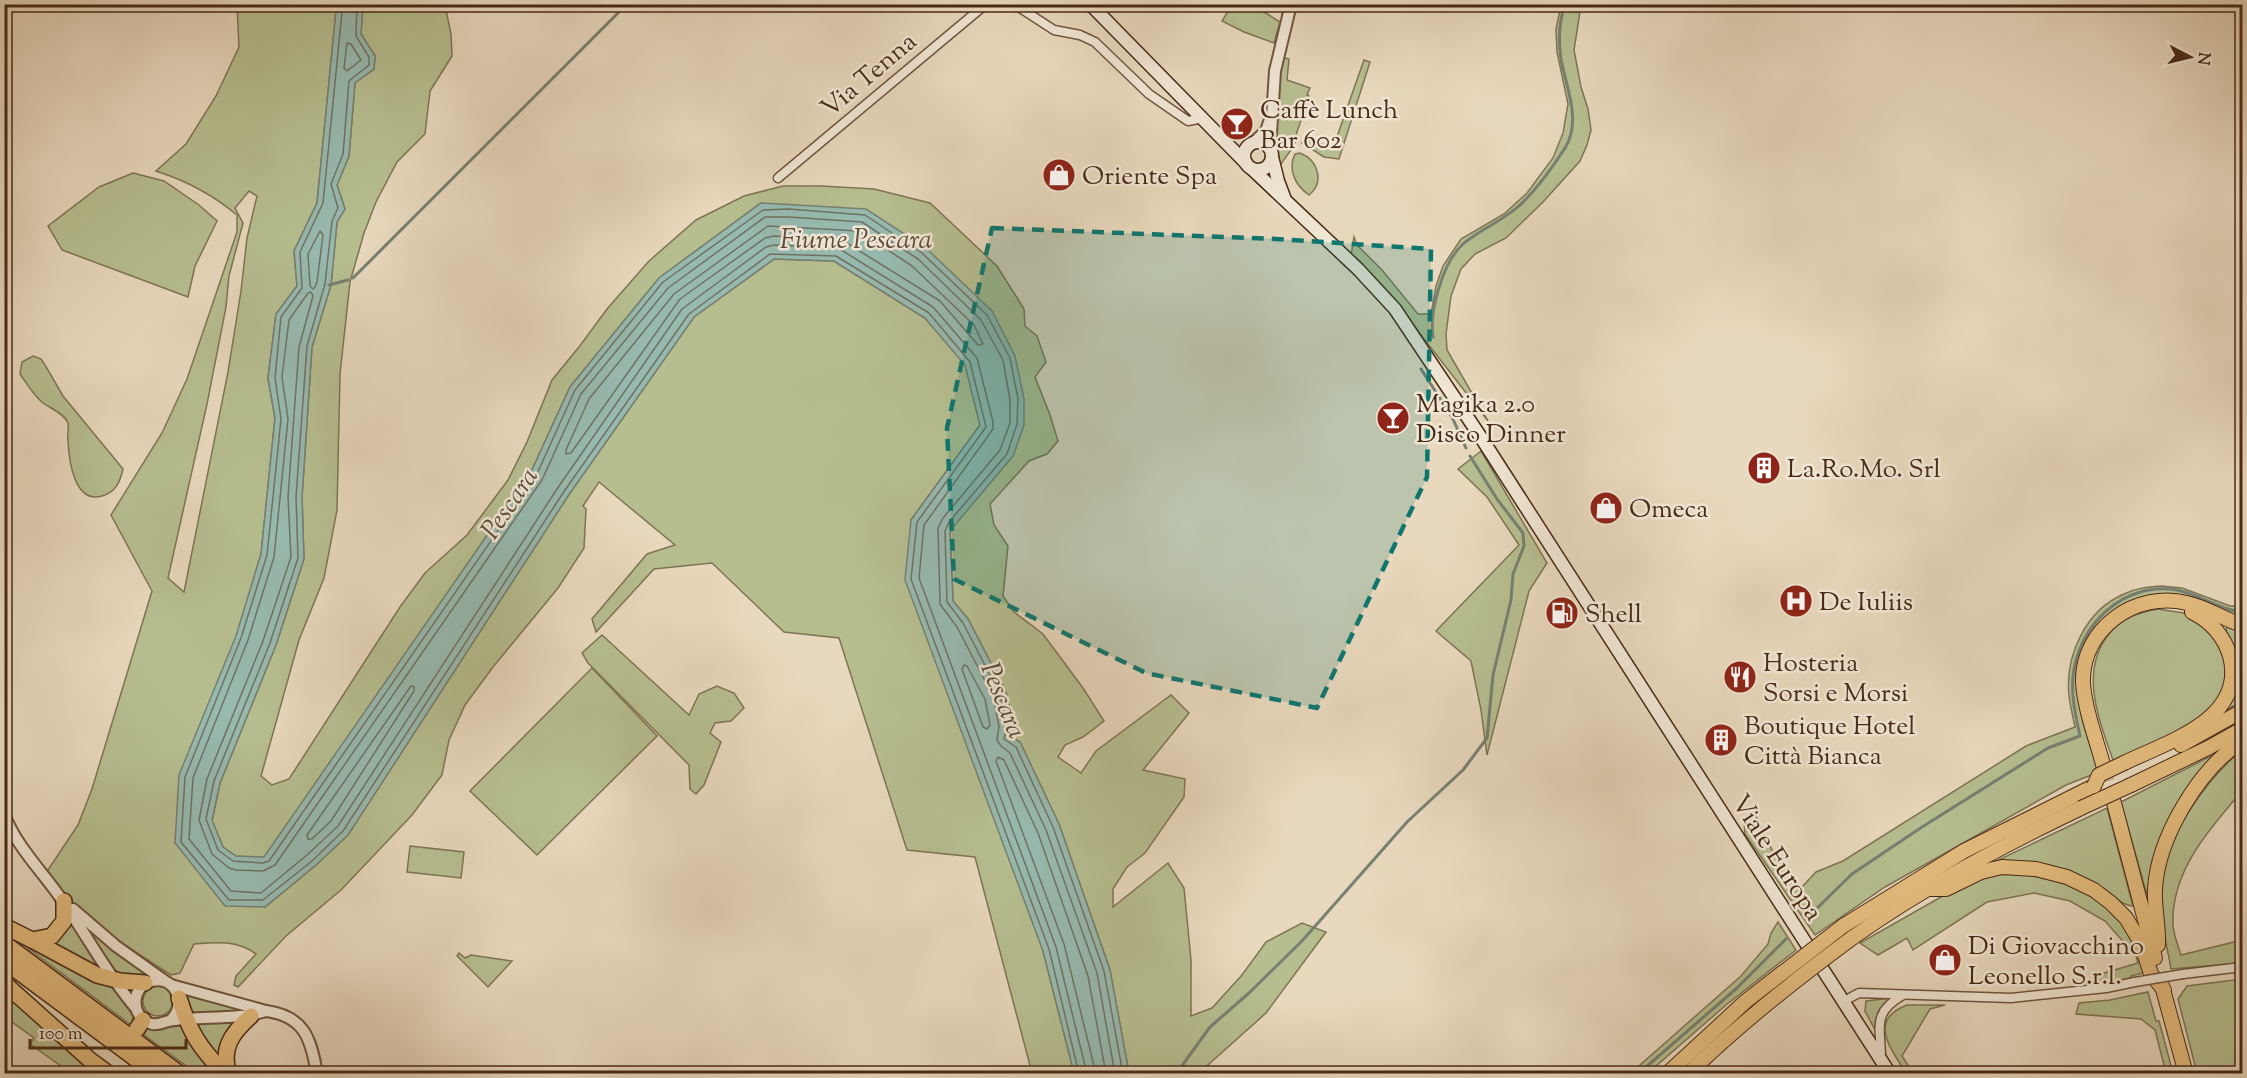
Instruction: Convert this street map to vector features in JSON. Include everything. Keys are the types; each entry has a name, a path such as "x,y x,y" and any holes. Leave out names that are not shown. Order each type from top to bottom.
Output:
{"highway":[{"path":"2104,768 2084,685 2084,668 2090,649 2100,632 2118,615 2144,603 2168,601 2186,602 2242,625"},
{"path":"1667,1074 1746,1001 1843,926 1964,850 2094,786 2210,719 2228,695 2231,665 2226,645 2220,634 2204,618 2168,601"},
{"path":"2125,767 2201,735 2242,711"},
{"path":"1688,1074 1721,1042 1793,981 1888,912 2010,843 2208,748 2242,729"},
{"path":"2157,965 2155,889 2165,843 2181,812 2204,779 2229,751 2242,741"},
{"path":"2114,803 2186,1074"},
{"path":"1928,889 1946,889 1981,872 2002,867 2046,870 2076,880 2111,903 2133,927 2151,974 2164,990"},
{"path":"32,940 52,936 61,927 65,914 64,902"},
{"path":"4,926 97,975 115,980 145,983"},
{"path":"4,943 180,1074"},
{"path":"4,961 156,1074"},
{"path":"4,983 90,1060 108,1073 117,1057"},
{"path":"171,988 178,1019 227,1074"},
{"path":"227,1074 227,1046 236,1030 258,1013"}],"main road":[{"name":"Viale Europa","path":"1090,4 1248,165 1358,269 1395,309 1482,439 1890,1074"},
{"path":"1222,138 1233,143 1262,142 1271,153 1266,168 1258,170 1248,165 1244,153 1251,144"},
{"name":"Viale Europa","path":"1271,153 1278,181 1288,203"}],"street":[{"name":"Via Tenna","path":"778,178 986,4"},
{"path":"1014,4 1054,30 1095,42 1149,94 1188,121 1203,118"},
{"path":"1271,153 1271,116 1277,61 1291,4"},
{"path":"1251,144 1266,131 1271,116"},
{"path":"4,814 27,855 64,902 139,1019 157,1024 178,1019 258,1013 286,1015 302,1027 314,1052 317,1074"},
{"path":"64,902 171,988"},
{"path":"1844,1001 1859,993 2020,998 2106,988 2183,974 2242,967"},
{"path":"139,1019 137,993 145,983 152,981 258,1013"},
{"path":"1881,1059 1878,1028 1880,1019 1887,1006 1905,994"}],"highlighted area":[{"path":"992,228 1276,239 1431,249 1427,477 1317,708 1146,673 954,579 947,428"}],"green space":[{"path":"237,5 333,5 336,11 317,203 294,251 297,286 276,314 268,378 275,418 261,554 175,843 265,907 316,865 348,835 570,493 694,317 774,259 834,261 925,318 965,364 980,425 911,520 1043,951 1074,1073 1032,1073 975,857 907,850 839,638 784,632 712,563 654,569 596,632 592,619 647,554 675,545 599,482 583,506 586,509 584,548 558,588 465,705 449,740 442,775 412,815 341,890 286,936 238,987 234,985 236,976 256,954 249,949 226,943 194,944 180,973 171,975 109,935 81,911 46,873 78,825 92,789 152,591 111,515 162,433 187,379 237,232 237,215 228,207 199,189 156,171 186,144 216,96 239,47","holes":["249,191 257,196 247,238 228,372 184,592 168,578 207,404 226,307 229,276 243,223 235,208"]},
{"path":"363,5 445,5 451,34 452,56 430,91 425,134 397,162 376,202 364,233 350,282 340,374 337,510 324,578 299,640 261,776 272,785 289,779 400,607 425,573 467,535 508,480 527,442 552,380 607,309 649,261 696,220 744,196 783,186 874,189 930,203 997,266 1024,309 1025,326 1037,336 1046,362 1035,377 1058,441 1047,454 1029,461 990,504 994,525 1008,546 1003,596 1014,612 1043,634 1104,721 1083,737 1065,745 1058,757 1081,773 1096,751 1171,695 1189,713 1143,770 1185,779 1184,797 1145,853 1127,867 1113,889 1113,907 1168,863 1184,888 1191,960 1191,1016 1212,1008 1242,975 1266,942 1302,923 1326,932 1266,1013 1199,1073 1129,1073 1110,970 1059,824 1020,742 1009,736 1014,731 1006,692 968,619 953,601 950,533 1015,356 761,203 659,278 570,387 531,472 264,858 236,856 223,847 212,821 220,783 276,645 304,559 302,497 312,347 331,285 337,222 345,209 337,185 349,156 355,82 374,69 375,56 361,34"},
{"path":"1232,5 1253,5 1280,22 1274,43 1222,21"},
{"path":"1561,5 1581,5 1574,50 1591,130 1587,145 1580,161 1543,202 1506,238 1475,254 1461,269 1451,296 1446,334 1447,350 1488,421 1400,308 1351,255 1354,237 1357,245 1382,270 1418,314 1431,314 1436,286 1443,266 1461,239 1504,214 1527,193 1553,158 1563,133 1568,104 1557,52 1556,29"},
{"path":"1282,57 1289,59 1287,80 1310,88 1296,135 1298,136 1279,167 1276,112"},
{"path":"1364,60 1370,62 1339,159 1324,157 1302,143 1304,138 1333,148"},
{"path":"1300,153 1311,161 1317,172 1317,184 1309,195 1300,187 1292,172 1295,154"},
{"path":"133,173 164,181 199,205 217,221 195,266 188,297 62,250 48,226 99,187"},
{"path":"33,356 41,359 63,396 123,469 117,486 111,492 93,497 79,487 70,459 66,420 40,400 20,374 22,362"},
{"path":"1481,451 1547,563 1529,591 1487,755 1471,661 1436,631 1519,545 1487,497 1458,469"},
{"path":"2161,586 2182,588 2230,606 2242,606 2242,619 2142,600 2134,600 2113,611 2091,634 2081,653 2077,672 2077,692 2081,712 2099,772 2066,785 1885,887 1815,935 1745,834 1744,822 1754,812 1773,852 1801,888 1816,872 1843,861 2026,746 2075,727 2069,699 2071,665 2075,650 2089,622 2111,601 2124,594 2133,590"},
{"path":"2158,609 2190,614 2221,644 2228,668 2221,700 2192,726 2114,763 2098,714 2093,681 2095,664 2100,649 2114,628 2131,617"},
{"path":"2227,627 2242,632 2242,701 2225,711 2233,683 2233,660"},
{"path":"602,635 689,715 699,694 717,686 734,693 744,708 731,721 715,723 710,733 721,742 704,785 696,794 690,789 689,765 588,663 582,653"},
{"path":"592,668 657,736 537,855 470,791"},
{"path":"2242,750 2242,791 2206,835 2186,868 2178,886 2173,924 2181,955 2242,940 2242,963 2171,969 2161,904 2164,864 2190,809 2215,776"},
{"path":"2215,754 2164,830 2152,861 2147,895 2121,802"},
{"path":"2107,808 2133,906 2122,903 2105,889 2094,884 1988,865"},
{"path":"410,846 464,852 461,878 407,872"},
{"path":"2018,874 2066,885 2096,899 2109,908 2130,933 2146,972 2131,976 2131,978 2087,985 2101,974 2138,963 2136,956 2105,921 2070,901 2034,893 1987,902 1913,950 1907,938 1878,955 1860,943 1962,885 1992,875"},
{"path":"69,917 106,973 45,943"},
{"path":"1778,922 1796,950 1726,1005 1648,1073 1631,1073 1741,976 1768,944 1771,933"},
{"path":"84,925 154,975 118,974"},
{"path":"9,934 112,984 133,1016 131,1025"},
{"path":"459,953 465,958 471,955 512,961 488,987 457,956"},
{"path":"2242,979 2242,1073 2197,1073 2178,999 2187,986"},
{"path":"158,986 169,990 173,1001 169,1012 158,1016 147,1012 143,1001 147,990"},
{"path":"4,991 66,1049 97,1073 71,1073 30,1044 34,1038 5,1017"},
{"path":"184,991 248,1011 190,1012"},
{"path":"2148,992 2156,1021 2159,1021 2173,1073 2166,1073 2155,1030 2141,1019 2076,1014 2079,1003 2110,1000"},
{"path":"1891,998 1874,1028 1865,1011 1866,1001"},
{"path":"1907,1005 1945,1005 1930,1009 1902,1056 1913,1073 1906,1073 1894,1054 1886,1036 1885,1027 1895,1011"},
{"path":"239,1020 222,1066 191,1024"},
{"path":"182,1026 218,1073 196,1073 144,1035 147,1029"}],"water":[{"name":"Fiume Pescara","path":"333,5 363,5 361,34 375,56 374,69 355,83 349,156 337,185 345,209 337,222 331,285 312,347 302,497 304,559 276,645 220,783 212,820 223,847 236,856 264,857 531,472 570,387 659,278 761,203 866,209 926,248 992,311 1015,356 1024,399 1024,425 1013,456 950,533 953,601 968,619 1006,692 1014,731 1009,736 1020,742 1059,824 1110,970 1129,1073 1074,1073 1043,951 905,580 911,520 980,425 965,365 925,318 834,261 774,259 694,317 570,493 348,835 316,865 265,907 225,906 175,843 179,775 236,636 261,554 275,418 268,378 276,314 297,286 294,251 317,203 336,11"}],"waterway":[{"path":"353,278 627,4"},
{"path":"1433,337 1435,301 1449,262 1463,244 1506,216 1526,199 1550,171 1570,138 1573,115 1560,45 1560,24 1565,4"},
{"path":"329,285 348,280"},
{"path":"1421,369 1452,417 1466,448"},
{"path":"1176,1074 1210,1027 1302,941 1407,822 1463,770 1487,738 1493,675 1511,600 1513,574 1524,546 1523,533 1497,499 1470,456"},
{"path":"1807,918 1852,874 1922,827 2048,748 2080,736 2073,692 2077,658 2094,624 2122,600 2139,592 2157,589 2177,590 2227,609 2242,612"},
{"path":"1638,1074 1737,988 1786,939"}],"tunnel":[{"path":"2104,768 2114,803"}],"place":[{"name":"Caffè Lunch Bar 602","path":"1237,124"},
{"name":"Oriente Spa","path":"1059,175"},
{"name":"Magika 2.0 Disco Dinner","path":"1393,418"},
{"name":"La.Ro.Mo. Srl","path":"1764,468"},
{"name":"Omeca","path":"1606,508"},
{"name":"De Iuliis","path":"1796,601"},
{"name":"Shell","path":"1562,613"},
{"name":"Hosteria Sorsi e Morsi","path":"1740,677"},
{"name":"Boutique Hotel Città Bianca","path":"1721,740"},
{"name":"Di Giovacchino Leonello S.r.l.","path":"1945,960"}],"water label":[{"name":"Pescara","path":"509,503"},
{"name":"Pescara","path":"1004,700"}]}
